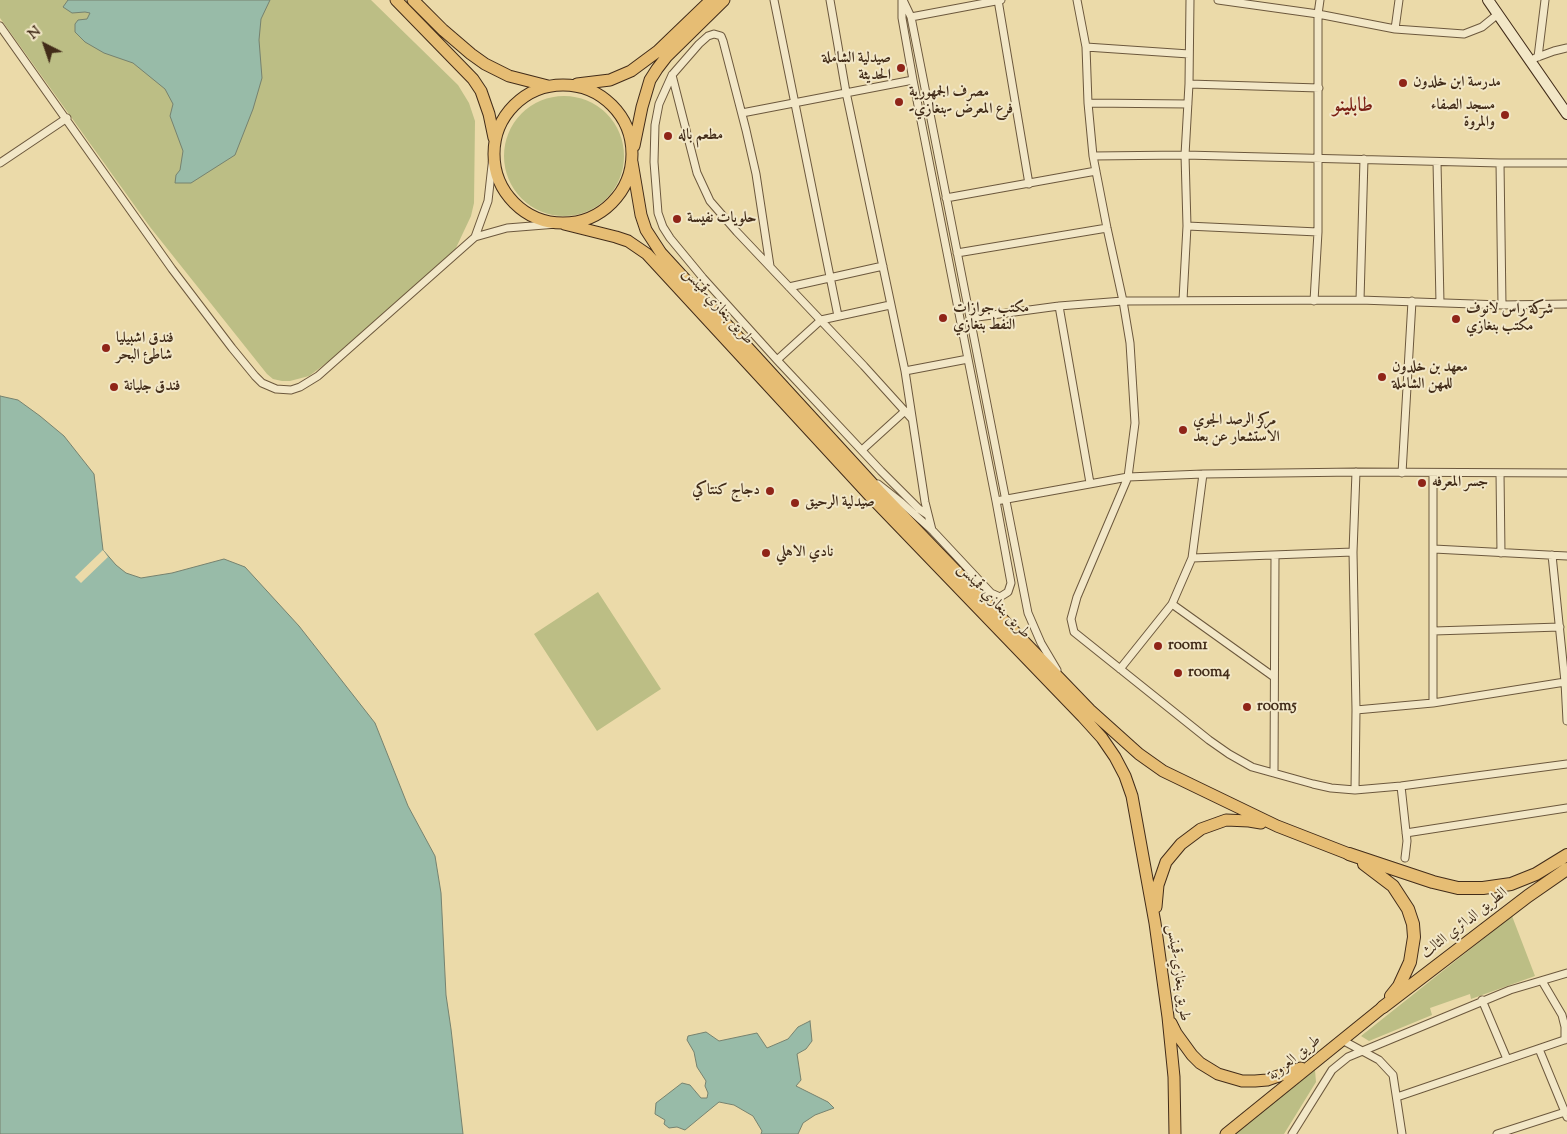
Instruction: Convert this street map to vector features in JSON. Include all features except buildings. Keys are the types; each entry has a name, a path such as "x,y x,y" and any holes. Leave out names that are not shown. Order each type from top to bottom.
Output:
{"highway":[{"name":"الطريق الدائري الثالث","path":"1349,854 1433,882 1458,888 1511,884 1536,874 1567,855"},
{"path":"1349,854 1373,869 1393,886 1412,917 1414,937 1410,962 1399,986 1383,1007"},
{"name":"الطريق الدائري الثالث","path":"1383,1007 1528,896 1567,869"}],"main road":[{"path":"396,0 473,80 481,91 490,114 494,139 494,170 499,184 507,196 529,216 542,221 561,224 596,215 610,206 621,193 628,178 642,107 650,80 667,56 724,0"},
{"path":"413,0 470,54 485,64 509,76 550,86"},
{"path":"494,139 504,117 520,99 534,91 550,86 610,80 631,71 658,51 711,0"},
{"path":"566,85 581,87 608,101 626,125 631,140 641,215 646,230 653,242 672,265 866,476 1062,682 1116,734 1163,771 1278,826 1349,854"},
{"name":"طريق بنغازي-قمينس","path":"561,224 628,241 647,254 871,497 1102,738 1118,764 1132,796 1155,923 1168,1017 1174,1077 1175,1134"},
{"path":"1155,923 1158,885 1166,862 1181,844 1201,828 1226,820 1249,820 1278,826"},
{"name":"طريق العروبة","path":"1226,1134 1383,1007"},
{"path":"1168,1017 1183,1043 1200,1063 1218,1074 1231,1079 1242,1081 1267,1080 1290,1073 1315,1062"}],"street":[{"path":"774,0 838,316"},
{"path":"830,0 846,92 905,371 928,515 933,531"},
{"path":"903,0 911,17 1028,613 1038,638 1062,682"},
{"path":"866,476 898,499 933,531 991,593 996,596 1003,596 1008,592 1011,583 913,80 902,18 903,0"},
{"path":"911,17 999,0 1029,184"},
{"path":"1077,0 1086,47 1088,103 1093,156 1130,343 1135,423 1128,477 1082,585 1072,619 1074,632 1208,740 1252,767 1331,788 1355,790 1401,786 1567,764"},
{"path":"1183,300 1190,0"},
{"path":"1223,0 1318,14 1395,29 1464,34 1482,27 1498,14"},
{"path":"1314,301 1318,232 1318,14 1320,0"},
{"path":"1395,29 1399,0"},
{"path":"1488,0 1534,59 1567,114"},
{"path":"1534,59 1545,0"},
{"path":"0,26 172,268 232,348 262,383 276,390 291,390 318,376 475,236 507,228 561,224"},
{"path":"770,266 756,174 724,41 718,34 708,36 672,75 659,104 654,162 658,212 663,227 698,271 777,360 881,471 919,509 928,515"},
{"path":"1086,47 1189,54"},
{"path":"1534,59 1554,50 1567,48"},
{"path":"672,75 691,152 703,188 718,211 912,420"},
{"path":"742,113 794,101 913,80"},
{"path":"1189,84 1319,88"},
{"path":"1088,103 1188,104"},
{"path":"0,163 67,118"},
{"path":"1093,156 1185,155 1500,164 1567,163"},
{"path":"475,236 488,201 493,156"},
{"path":"928,158 934,159 939,157"},
{"path":"1360,300 1364,159"},
{"path":"1437,162 1440,303"},
{"path":"1500,164 1502,305"},
{"path":"946,198 1096,171"},
{"path":"932,177 942,176"},
{"path":"1186,226 1318,232"},
{"path":"957,253 1106,228"},
{"path":"789,287 882,266"},
{"path":"970,318 1059,306 1123,301 1360,300 1502,305 1567,304"},
{"path":"1402,473 1412,301"},
{"path":"777,360 821,320 890,305"},
{"path":"1059,306 1090,483"},
{"path":"905,371 968,359"},
{"path":"862,450 905,412"},
{"path":"996,501 1128,477 1356,472 1567,473"},
{"path":"1355,790 1356,710 1353,552 1356,472"},
{"path":"1433,703 1434,473"},
{"path":"1500,473 1501,553"},
{"path":"1120,669 1172,604 1192,558 1203,474"},
{"path":"1434,550 1567,556"},
{"path":"1192,558 1353,552"},
{"path":"1552,555 1565,682 1567,721"},
{"path":"1274,772 1275,556"},
{"path":"1172,604 1274,677"},
{"path":"1434,631 1560,628"},
{"path":"1356,710 1433,703 1565,682"},
{"path":"1401,786 1407,848 1405,858"},
{"path":"1406,833 1567,808"},
{"path":"1292,1134 1332,1070 1348,1056 1482,1000 1567,973"},
{"path":"1397,1097 1566,1039 1562,1015 1542,981"},
{"path":"1482,1000 1507,1059"},
{"path":"1342,1040 1380,1060 1393,1075 1402,1134"},
{"path":"1497,1134 1566,1115 1540,1049"}],"green space":[{"path":"0,0 371,0 458,85 469,103 475,121 474,203 471,216 455,250 329,361 309,376 290,381 273,379 267,374 150,227 0,18"},
{"path":"564,96 587,100 607,113 620,133 624,156 620,179 607,199 587,212 564,216 541,212 521,199 508,179 504,156 508,133 521,113 541,100"},
{"path":"598,592 661,689 597,731 534,634"},
{"path":"1512,916 1535,976 1471,999 1470,994 1430,1008 1432,1015 1369,1041 1361,1036"},
{"path":"1315,1070 1316,1082 1284,1134 1234,1134"}],"shaded area":[{"path":"68,0 270,0 261,19 259,40 262,78 253,109 235,155 191,183 175,183 176,175 180,170 183,151 170,116 173,104 165,89 133,63 104,53 85,42 75,32 75,24 78,20 87,19 90,13 72,13 63,7"},
{"path":"0,396 18,400 40,416 64,436 94,474 103,550 116,565 126,573 141,578 172,573 224,559 245,567 299,626 375,723 408,806 435,856 441,893 446,995 463,1134 0,1134"},
{"path":"810,1021 812,1041 806,1049 797,1054 801,1080 796,1086 828,1102 834,1108 815,1115 803,1123 798,1134 761,1134 762,1131 753,1116 734,1105 719,1102 685,1130 677,1127 669,1128 664,1124 665,1120 655,1114 656,1103 682,1083 690,1085 701,1098 707,1098 706,1081 697,1067 694,1052 687,1040 688,1036 706,1032 719,1041 757,1033 767,1048 788,1039 798,1027"}],"pier":[{"path":"103,550 108,557 81,583 75,577"}],"place":[{"name":"صيدلية الشاملة الحديثة","path":"901,68"},
{"name":"مدرسة ابن خلدون","path":"1403,83"},
{"name":"مصرف الجمهورية -فرع المعرض -بنغازي","path":"899,102"},
{"name":"مسجد الصفاء والمروة","path":"1505,115"},
{"name":"مطعم باله","path":"668,136"},
{"name":"حلويات نفيسة","path":"677,219"},
{"name":"مكتب جوازات النفط بنغازي","path":"943,318"},
{"name":"شركة راس لانوف مكتب بنغازي","path":"1456,319"},
{"name":"فندق اشبيليا شاطئ البحر","path":"106,348"},
{"name":"معهد بن خلدون للمهن الشاملة","path":"1382,377"},
{"name":"فندق جليانة","path":"114,387"},
{"name":"مركز الرصد الجوي الاستشعار عن بعد","path":"1183,430"},
{"name":"جسر المعرفه","path":"1422,483"},
{"name":"دجاج كنتاكي","path":"770,491"},
{"name":"صيدلية الرحيق","path":"795,503"},
{"name":"نادي الاهلي","path":"766,553"},
{"name":"room1","path":"1158,646"},
{"name":"room4","path":"1178,673"},
{"name":"room5","path":"1247,707"}],"district":[{"name":"طابلينو","path":"1353,108"}]}
